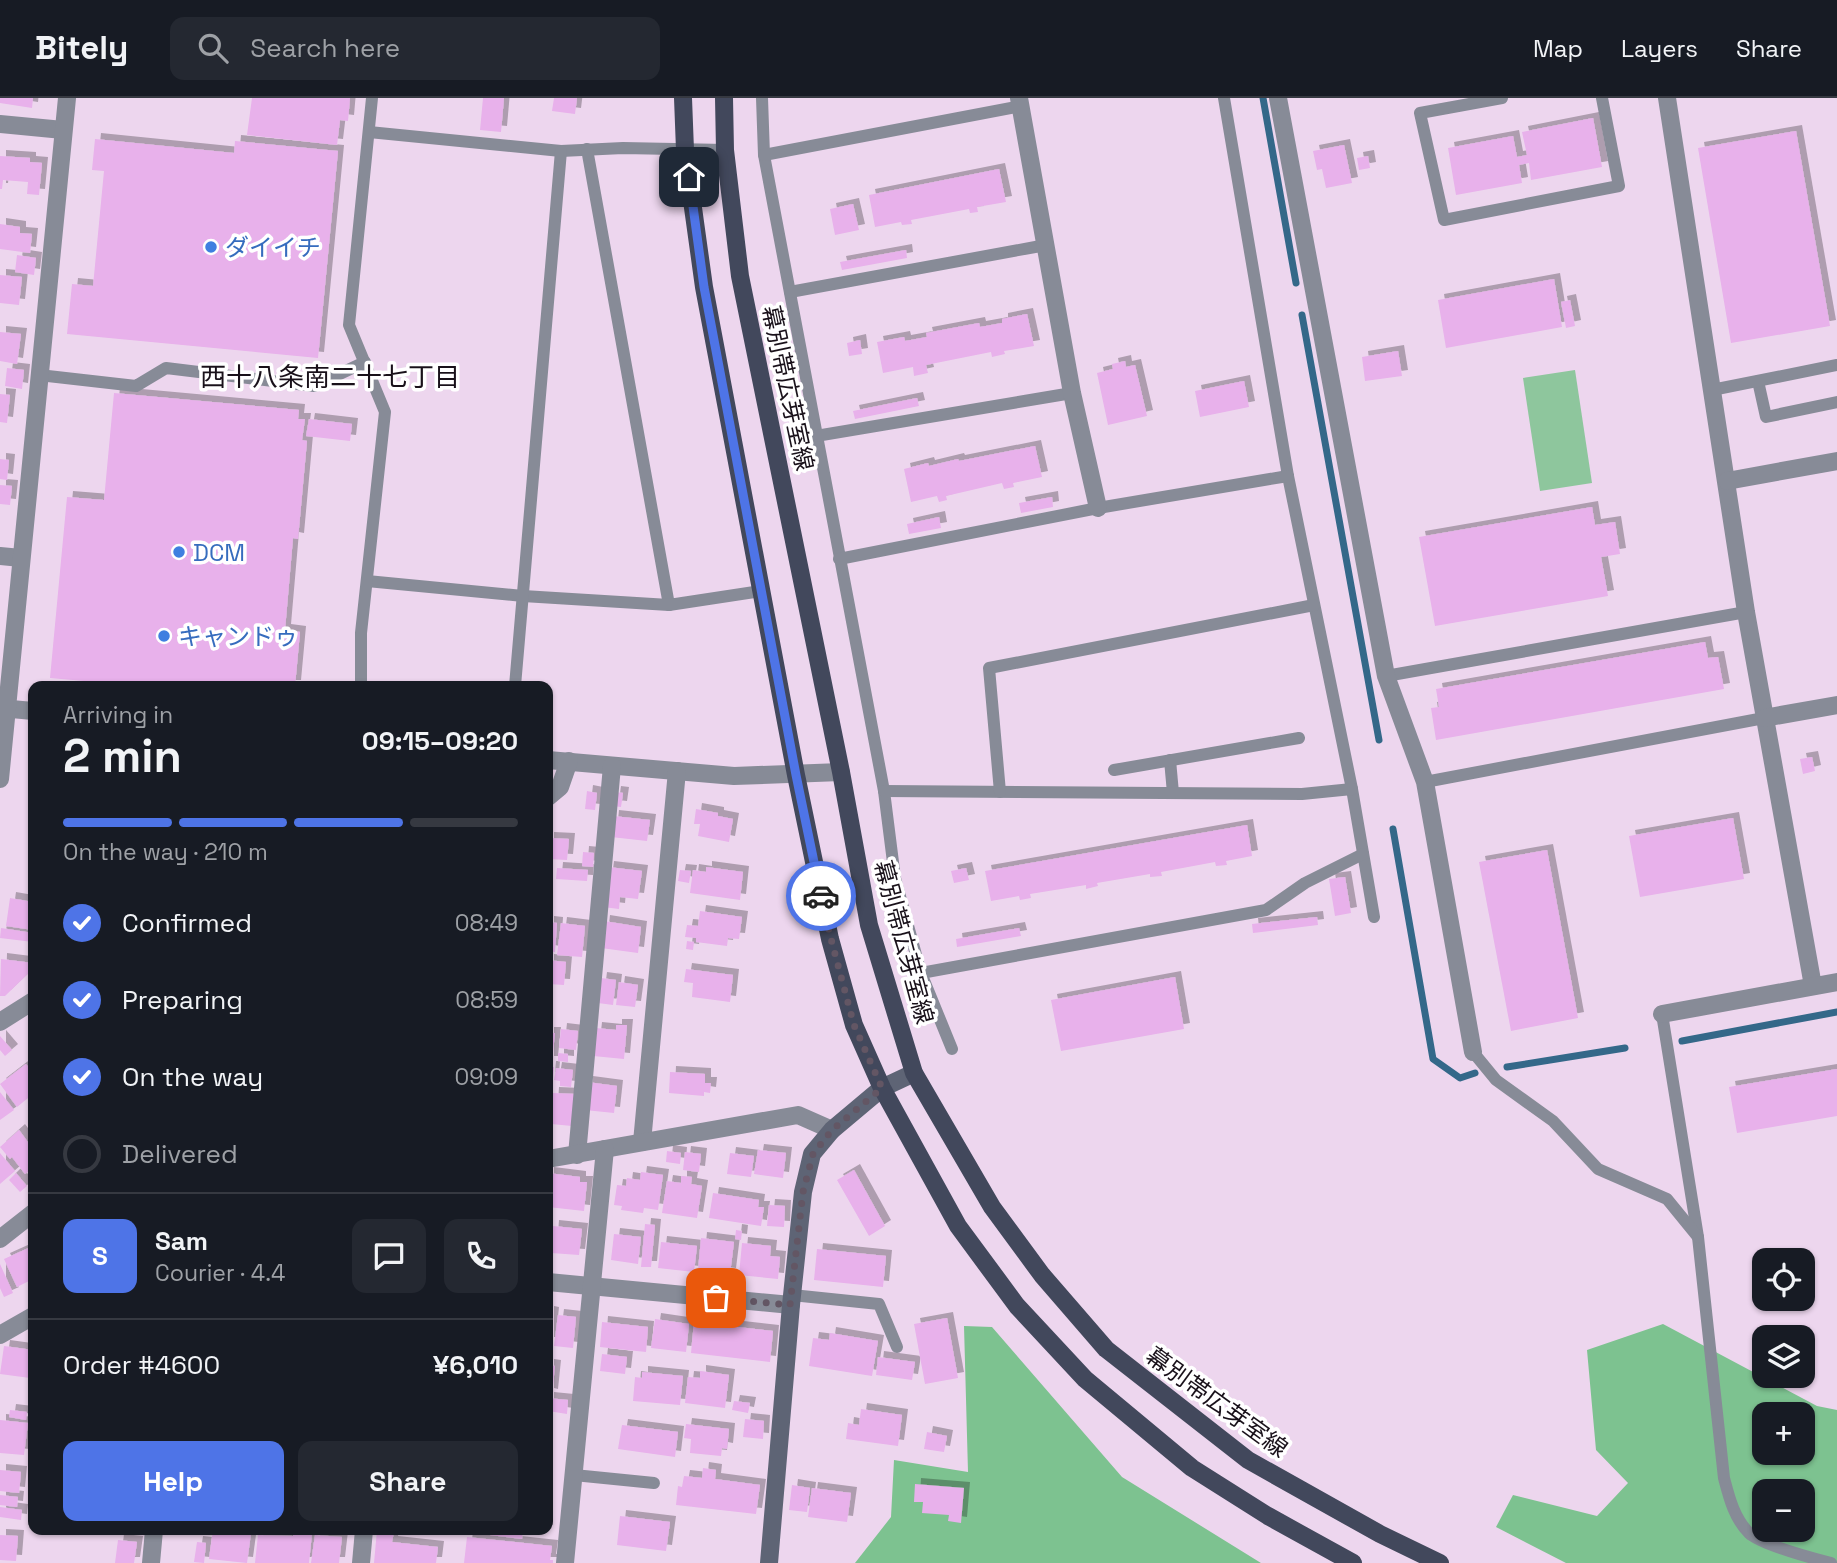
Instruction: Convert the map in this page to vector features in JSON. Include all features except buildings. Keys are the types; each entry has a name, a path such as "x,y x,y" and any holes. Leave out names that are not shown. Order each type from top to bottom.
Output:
{"main road":[{"path":"682,98 685,150 704,287 796,775 837,964 854,1025 882,1088 958,1226 1017,1306 1084,1380 1192,1468 1268,1516 1353,1563"},
{"name":"幕別帯広芽室線","path":"724,98 725,150 740,276 841,772 869,925 914,1073 992,1206 1042,1275 1106,1349 1248,1460 1380,1534 1440,1563"}],"street":[{"path":"0,779 4,709 22,558 66,98"},
{"path":"1278,98 1386,676 1425,782 1473,1052"},
{"path":"1667,98 1746,612 1813,986"},
{"path":"1020,102 1072,393 1098,508"},
{"path":"0,124 64,130"},
{"path":"1727,481 1837,461"},
{"path":"0,556 22,558"},
{"path":"1764,718 1837,705"},
{"path":"4,709 28,711"},
{"path":"553,760 734,776 841,772"},
{"path":"553,793 560,787 569,761"},
{"path":"577,1155 612,766"},
{"path":"642,1142 677,771"},
{"path":"1662,1014 1837,982"},
{"path":"0,1022 28,1005"},
{"path":"769,1563 791,1300 806,1179 813,1154 832,1130 882,1088 914,1073"},
{"path":"553,1158 798,1115 832,1130"},
{"path":"565,1563 605,1149"},
{"path":"0,1239 28,1217"},
{"path":"553,1282 791,1300"},
{"path":"0,1335 28,1319"},
{"path":"151,1563 154,1535"},
{"path":"361,1563 364,1535"}],"lane":[{"path":"361,681 361,633 385,412 349,325 372,98"},
{"path":"762,98 764,155 884,791 895,878 921,973 952,1049"},
{"path":"1224,98 1288,475 1352,789 1374,917"},
{"path":"1502,98 1420,113 1444,220 1619,186 1602,98"},
{"path":"764,155 1020,102"},
{"path":"369,132 561,150 725,150"},
{"path":"587,149 669,605"},
{"path":"515,681 561,150"},
{"path":"790,292 1046,245"},
{"path":"40,375 136,386 166,368 314,386 365,362"},
{"path":"1712,390 1837,365"},
{"path":"1758,381 1766,417 1837,401"},
{"path":"816,436 1072,393"},
{"path":"839,559 1098,508 1288,475"},
{"path":"367,581 523,596 669,605 761,591"},
{"path":"1000,792 989,668 1314,605"},
{"path":"1386,676 1746,612"},
{"path":"1425,782 1764,718"},
{"path":"1114,770 1299,738"},
{"path":"1170,760 1173,793"},
{"path":"884,791 1302,794 1352,789"},
{"path":"921,973 1266,910 1305,883 1363,854"},
{"path":"1662,1014 1698,1237 1724,1478 1732,1507 1749,1534 1794,1554 1831,1563"},
{"path":"1473,1052 1496,1080 1553,1121 1598,1169 1667,1199 1698,1237"},
{"path":"791,1300 879,1304 897,1347"},
{"path":"574,1475 654,1483"}],"green space":[{"path":"1575,370 1592,483 1540,491 1523,378"},
{"path":"1663,1324 1752,1371 1752,1388 1783,1388 1809,1402 1752,1402 1752,1465 1815,1465 1815,1405 1837,1410 1837,1563 1566,1563 1496,1527 1513,1495 1597,1516 1628,1483 1596,1450 1587,1350"},
{"path":"964,1326 992,1327 1122,1477 1261,1563 855,1563 891,1517 894,1460 968,1472"}],"waterway":[{"path":"1263,98 1296,283"},
{"path":"1302,315 1379,740"},
{"path":"1393,829 1433,1059 1460,1078 1475,1073"},
{"path":"1682,1041 1837,1012"},
{"path":"1507,1067 1625,1048"}],"way so far":[{"path":"716,1298 790,1305 803,1192 813,1154 832,1130 882,1088 854,1025 821,896"}],"place":[{"name":"ダイイチ","path":"211,247"},
{"name":"DCM","path":"179,552"},
{"name":"キャンドゥ","path":"164,636"}],"district":[{"name":"西十八条南二十七丁目","path":"330,377"}],"route":[{"path":"689,177 704,287 821,896"}]}
